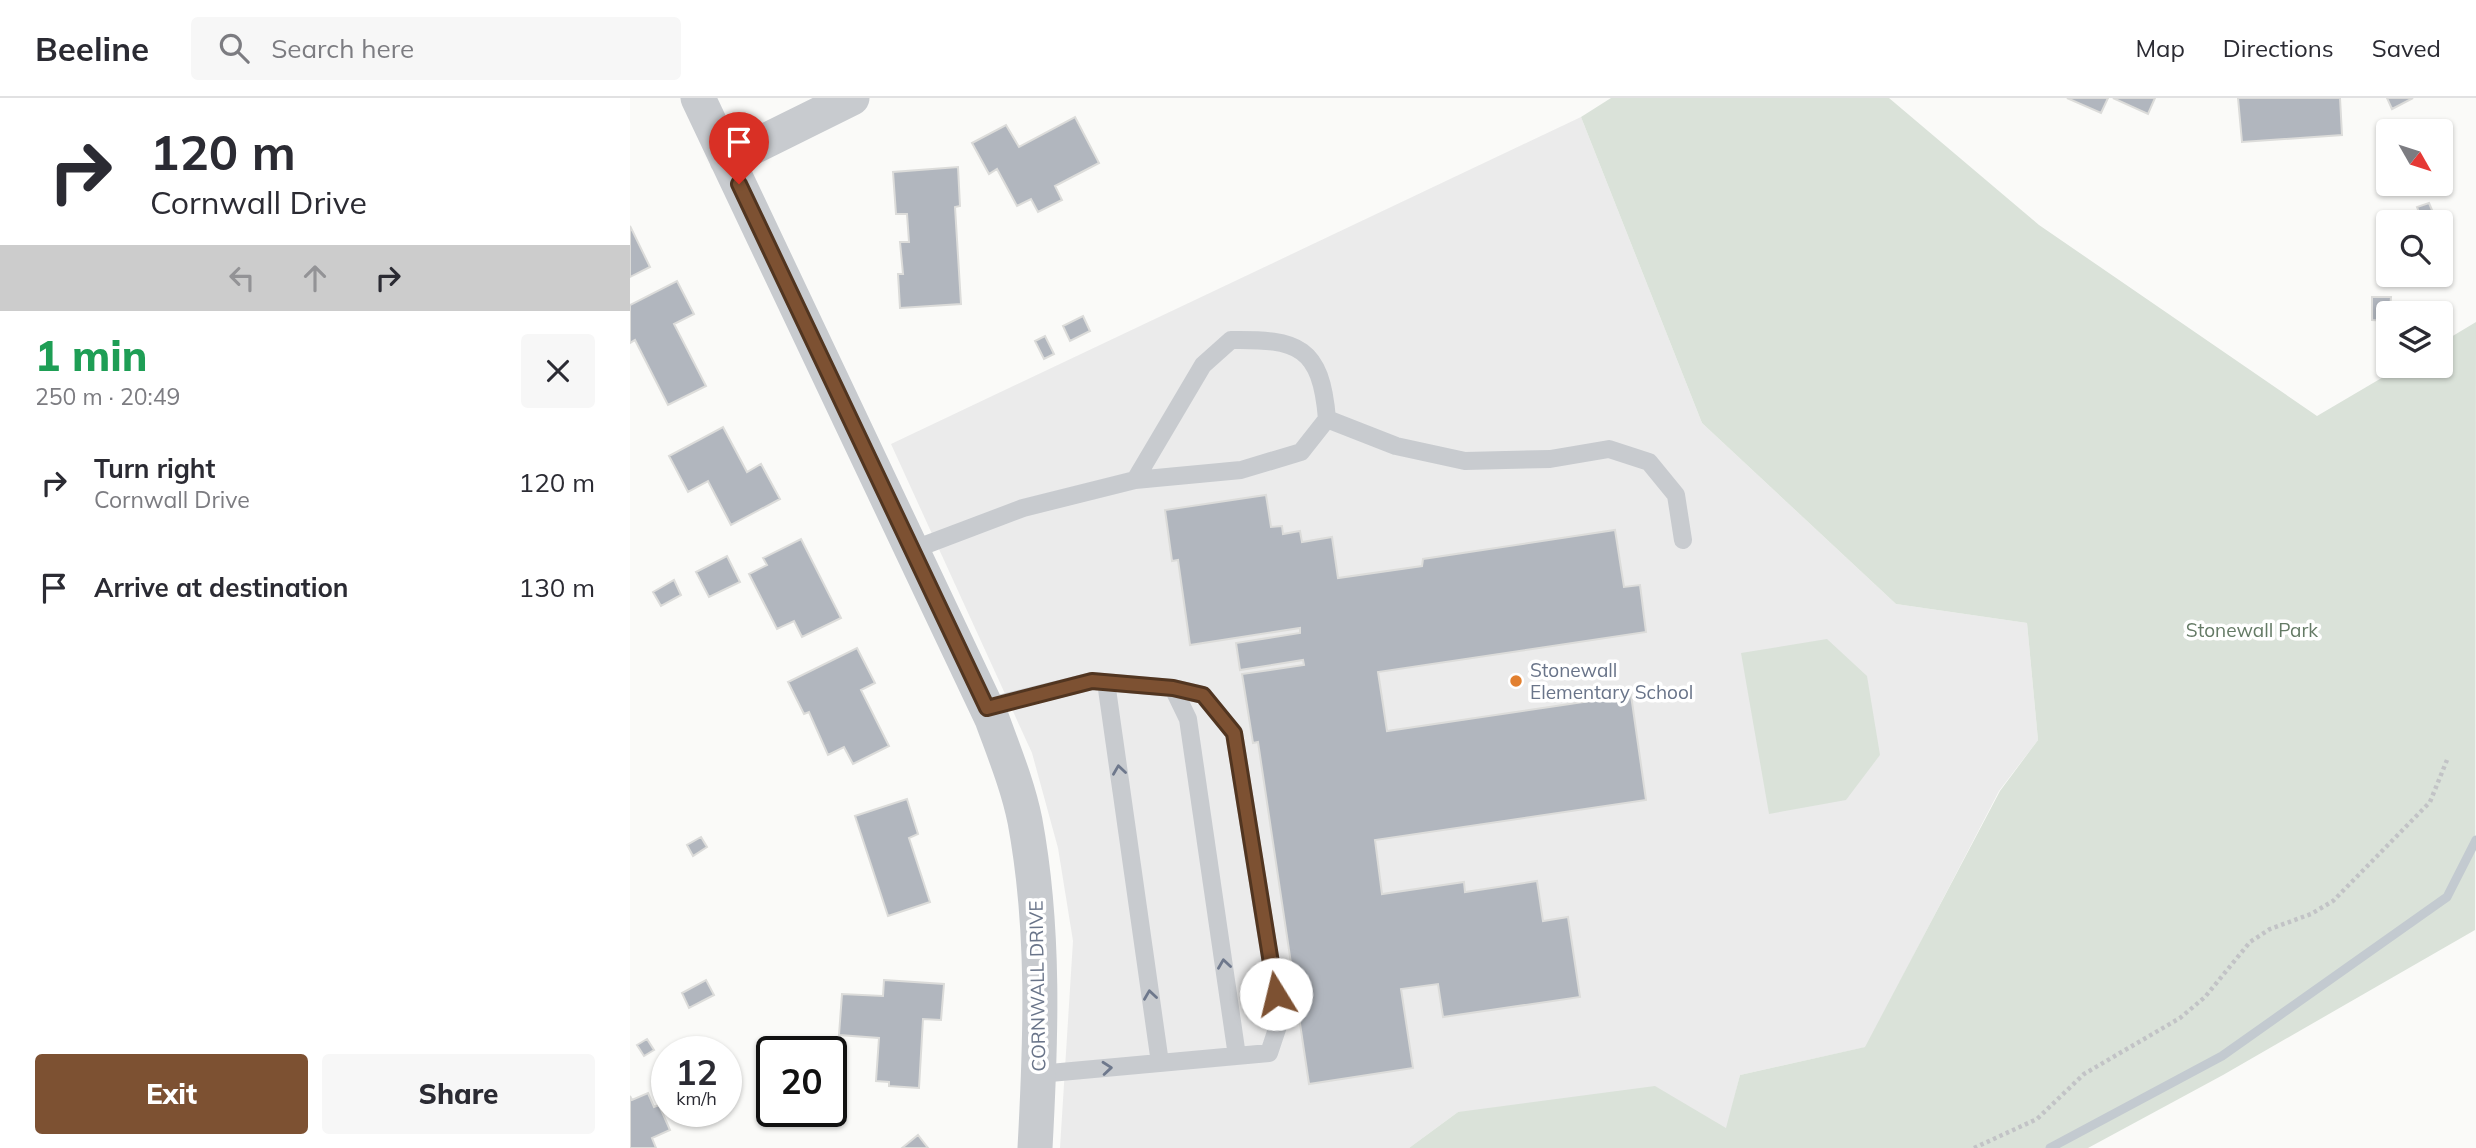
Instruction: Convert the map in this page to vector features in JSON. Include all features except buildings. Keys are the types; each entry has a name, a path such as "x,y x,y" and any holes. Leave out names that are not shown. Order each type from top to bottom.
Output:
{"street":[{"name":"CORNWALL DRIVE","path":"698,98 987,708 1011,771 1025,819 1038,908 1039,1074 1035,1148"},
{"path":"727,160 852,98"}],"lane":[{"path":"912,550 1023,508 1135,480 1241,470 1301,452 1327,419 1324,383 1302,350 1275,339 1231,340 1203,365 1135,480"},
{"path":"1327,419 1396,446 1465,461 1550,459 1609,449 1649,462 1676,495 1683,540"},
{"path":"987,708 1092,681 1173,688 1203,695 1234,733 1280,1020 1269,1053 1039,1074"},
{"path":"1107,682 1160,1063"},
{"path":"1173,688 1188,719 1237,1056"}],"path":[{"path":"1974,1148 2037,1119 2084,1074 2180,1018 2205,997 2250,942 2270,929 2311,914 2333,901 2430,802 2446,760"}],"shaded area":[{"name":"Stonewall Elementary School","path":"1581,117 1702,423 1896,604 2027,623 2038,740 1999,791 1866,1047 1740,1075 1727,1128 1458,1112 1409,1148 1060,1148 1073,941 1058,848 1032,753 891,444"}],"green space":[{"name":"Stonewall Park","path":"1611,98 1889,98 2039,225 2317,416 2382,378 2453,378 2453,336 2476,322 2475,930 2223,1075 2088,1148 1409,1148 1458,1112 1655,1086 1726,1128 1740,1075 1865,1047 2000,791 2038,740 2027,623 1896,604 1702,423 1581,117"},
{"path":"1827,639 1867,676 1880,755 1846,800 1769,814 1741,653"}],"waterway":[{"path":"2050,1148 2222,1056 2447,897 2476,840"}],"place":[{"name":"Stonewall Elementary School","path":"1516,681"}],"route":[{"path":"739,184 987,708 1092,681 1173,688 1203,695 1234,733 1276,994"}]}
